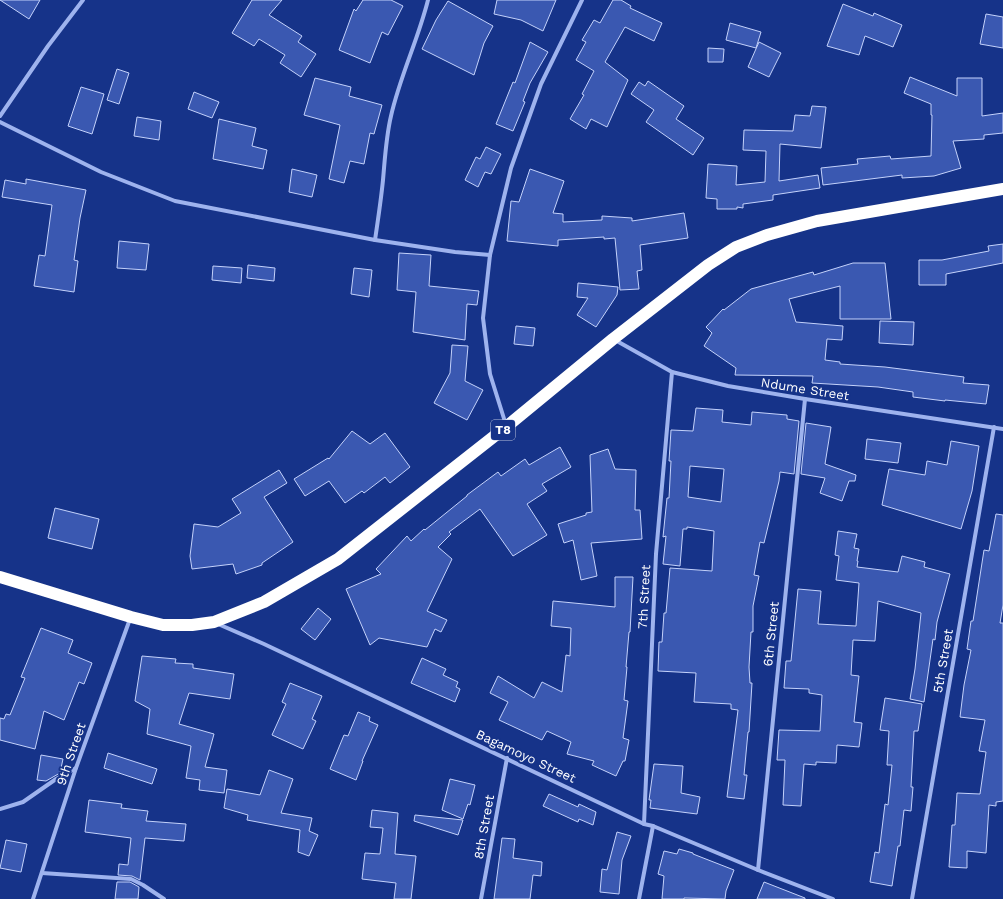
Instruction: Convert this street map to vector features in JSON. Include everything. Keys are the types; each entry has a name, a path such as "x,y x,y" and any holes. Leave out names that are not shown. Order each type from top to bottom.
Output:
{"highway":[{"name":"T8","path":"0,577 131,617 163,625 192,625 214,622 264,602 338,559 506,427 613,339 708,265 736,247 767,234 817,221 1003,189"}],"street":[{"path":"0,116 48,46 83,0"},
{"path":"375,240 390,118 398,86 423,23 428,0"},
{"path":"506,427 490,374 483,318 490,255 513,161 542,84 582,0"},
{"path":"0,122 101,172 176,201 375,240 456,252 490,255"},
{"name":"Ndume Street","path":"613,339 672,372 728,386 805,400 1003,429"},
{"name":"7th Street","path":"644,824 656,554 672,372"},
{"name":"6th Street","path":"758,870 805,400"},
{"name":"5th Street","path":"912,899 994,427"},
{"name":"9th Street","path":"33,899 76,768 131,617"},
{"name":"Bagamoyo Street","path":"214,622 507,758 644,824 653,826 758,870 833,899"},
{"name":"8th Street","path":"481,899 507,758"},
{"path":"0,809 23,802 56,779 76,768"},
{"path":"639,899 653,826"},
{"path":"42,873 131,879 143,884 164,899"}],"building":[{"path":"0,0 40,0 29,19"},
{"path":"252,0 282,0 269,15 302,36 298,42 316,54 301,77 280,63 285,55 259,39 254,46 232,33"},
{"path":"363,0 391,0 403,6 388,35 382,32 370,63 339,50 354,9 356,11"},
{"path":"497,0 556,0 543,31 521,20 494,14"},
{"path":"613,0 621,0 631,6 630,8 662,23 654,41 625,27 605,62 628,80 607,127 591,119 586,129 570,119 584,95 582,94 594,71 576,60 586,42 582,40 594,20 600,23"},
{"path":"448,1 493,26 484,43 474,75 422,49 436,20"},
{"path":"843,4 873,16 874,13 902,25 893,47 865,36 859,55 827,46"},
{"path":"986,14 1003,17 1003,48 980,44"},
{"path":"730,23 761,32 756,48 726,40"},
{"path":"530,42 548,52 530,83 523,101 525,102 513,131 496,124 513,82 515,83"},
{"path":"759,42 781,53 769,77 748,67"},
{"path":"708,48 724,49 723,62 708,62"},
{"path":"117,69 129,73 119,104 107,100"},
{"path":"910,77 957,96 957,78 982,78 982,116 1003,113 1003,133 984,135 984,139 953,141 961,168 934,176 902,178 902,175 823,185 821,168 858,164 857,159 890,156 891,159 931,156 931,104 904,93"},
{"path":"315,78 351,87 349,96 382,105 374,134 370,133 364,164 350,161 344,183 329,179 340,125 304,115"},
{"path":"648,81 684,106 676,119 704,138 693,155 646,122 654,110 631,94 639,82 645,86"},
{"path":"81,87 104,94 92,134 68,126"},
{"path":"194,92 219,102 212,118 188,109"},
{"path":"812,106 826,107 821,148 780,144 779,181 818,175 820,188 773,195 773,200 743,204 743,208 737,207 737,209 717,209 717,199 706,198 708,164 737,166 736,185 765,182 766,151 743,150 744,130 793,131 795,115 810,116"},
{"path":"137,117 161,121 159,140 134,136"},
{"path":"219,119 256,128 252,146 267,150 263,169 213,159"},
{"path":"486,147 501,154 491,174 485,172 478,187 465,180 476,157 480,159"},
{"path":"292,169 317,175 312,197 289,192"},
{"path":"530,169 564,181 553,213 563,214 563,222 602,220 602,216 632,218 632,221 684,213 688,238 640,245 642,270 637,271 639,289 620,290 615,238 604,239 604,237 558,240 558,246 507,241 511,201 519,202"},
{"path":"26,179 86,190 74,260 78,261 74,292 34,286 39,255 45,256 52,205 2,197 5,180 26,184"},
{"path":"119,241 149,244 146,270 117,268"},
{"path":"1003,244 1003,263 946,274 946,285 919,285 919,260 942,260 989,251 988,246"},
{"path":"399,253 431,255 429,286 479,291 477,305 467,304 465,340 413,332 416,292 397,290"},
{"path":"853,263 885,263 891,319 840,319 840,286 789,299 796,322 843,326 842,340 827,339 825,360 840,362 840,364 885,367 964,377 963,383 989,385 986,404 913,397 913,392 878,387 812,383 813,376 735,375 736,368 704,346 712,333 706,327 723,309 724,310 751,289 813,272 814,275"},
{"path":"248,265 275,268 274,281 247,278"},
{"path":"213,266 242,268 241,283 212,280"},
{"path":"354,268 372,270 369,297 351,294"},
{"path":"578,283 618,287 617,295 596,327 577,315 588,298 577,297"},
{"path":"880,321 914,322 913,345 879,343"},
{"path":"516,326 535,328 533,346 514,344"},
{"path":"452,345 468,346 465,381 483,390 467,420 434,403 450,373"},
{"path":"696,408 723,410 722,422 751,425 752,412 787,415 787,419 799,421 794,474 780,472 764,543 760,542 754,575 759,576 753,606 753,632 751,632 749,667 750,683 752,683 749,732 744,775 747,775 744,799 727,797 738,710 731,709 731,704 694,702 696,673 658,671 659,642 662,642 670,568 712,571 714,531 687,527 687,529 683,529 680,566 663,564 666,536 663,537 667,498 669,498 671,430 693,431","holes":["690,466 724,469 721,502 688,497"]},
{"path":"806,423 831,427 825,464 856,475 855,481 849,481 842,501 820,493 825,478 801,474"},
{"path":"352,431 370,444 385,433 410,467 390,483 385,477 364,493 362,491 345,503 329,481 305,496 294,479 328,458 329,459"},
{"path":"867,439 901,443 898,463 865,459"},
{"path":"951,441 979,446 972,491 961,529 882,505 889,469 925,475 927,461 947,465"},
{"path":"560,447 571,467 542,484 547,491 527,504 547,535 513,556 480,509 449,532 451,534 438,547 452,559 427,611 447,620 441,632 435,629 427,647 379,638 370,645 346,589 381,574 376,569 407,536 411,541 424,529 425,530 467,495 498,472 501,476 525,459 529,465"},
{"path":"608,449 615,469 636,470 635,510 640,510 642,539 591,543 597,576 581,580 573,540 564,543 558,524 592,512 590,455"},
{"path":"279,470 287,483 264,497 293,542 262,563 262,565 236,574 233,564 192,569 190,556 194,524 218,527 241,513 232,499"},
{"path":"55,508 99,519 92,549 48,538"},
{"path":"996,514 1003,515 1003,605 1000,623 1003,623 1003,801 996,802 996,806 989,805 986,853 967,851 967,868 949,867 952,825 955,825 957,793 980,794 986,752 979,751 985,720 960,717 964,685 971,650 967,649 971,621 973,621 984,550 989,551"},
{"path":"838,531 857,534 854,548 859,549 857,567 898,572 902,556 925,562 924,567 950,574 937,622 935,640 933,639 924,702 910,699 921,613 878,601 875,641 853,640 851,675 859,676 854,722 862,723 859,747 837,745 836,763 816,762 816,765 804,764 801,806 783,805 785,760 777,760 779,730 820,731 822,695 809,693 809,689 784,688 786,661 791,661 798,589 821,591 818,624 856,626 859,583 836,580 839,556 835,555"},
{"path":"615,577 633,577 624,700 628,701 623,738 629,740 625,761 623,761 616,776 592,765 594,761 567,754 571,742 547,731 542,740 499,720 508,702 490,693 498,676 534,698 542,682 562,692 566,655 570,656 571,628 551,626 553,601 615,607"},
{"path":"318,608 331,619 315,640 301,629"},
{"path":"41,628 73,640 68,653 92,663 84,684 79,682 64,720 44,711 35,749 0,740 0,718 4,719 6,714 10,715 25,678 21,677"},
{"path":"142,656 176,659 175,663 193,664 193,668 234,674 230,699 189,693 179,724 214,734 205,767 227,770 224,793 199,790 200,780 186,778 191,746 147,734 150,709 135,701"},
{"path":"422,658 446,669 443,675 458,682 456,687 460,689 455,702 411,683"},
{"path":"290,683 322,696 312,719 316,721 303,749 272,735 286,704 282,702"},
{"path":"885,698 922,704 918,731 914,731 911,811 904,810 900,846 898,846 892,886 870,882 875,852 879,853 885,804 888,805 892,765 887,765 889,731 880,730"},
{"path":"358,712 370,717 369,721 378,725 362,761 356,780 330,769 344,735 348,736"},
{"path":"108,753 157,769 152,784 104,768"},
{"path":"41,755 63,759 60,773 46,781 37,780"},
{"path":"654,764 683,766 681,793 700,797 697,814 650,808 651,800 649,800"},
{"path":"269,770 293,779 281,813 312,818 309,831 318,835 309,856 298,852 300,830 247,820 248,815 224,808 227,789 260,795"},
{"path":"450,779 475,785 470,805 468,804 463,819 442,810"},
{"path":"549,794 578,807 579,804 596,812 593,825 579,819 578,822 543,806"},
{"path":"89,800 122,804 121,808 148,811 146,821 186,824 184,841 145,838 140,880 132,876 118,875 119,864 128,865 131,838 85,832"},
{"path":"372,810 398,813 395,854 416,856 411,899 394,899 396,883 362,879 365,853 380,854 383,828 370,827"},
{"path":"415,815 463,820 458,835 414,821"},
{"path":"617,832 631,836 622,860 619,894 600,892 602,869 607,870"},
{"path":"502,838 515,839 513,858 542,862 541,876 533,875 530,899 494,899"},
{"path":"6,840 27,844 21,872 0,868"},
{"path":"679,849 693,853 734,870 726,891 725,899 662,899 664,876 658,874 664,851 677,854"},
{"path":"117,882 130,882 139,887 138,899 115,899"},
{"path":"764,882 805,898 805,899 757,899"}]}
